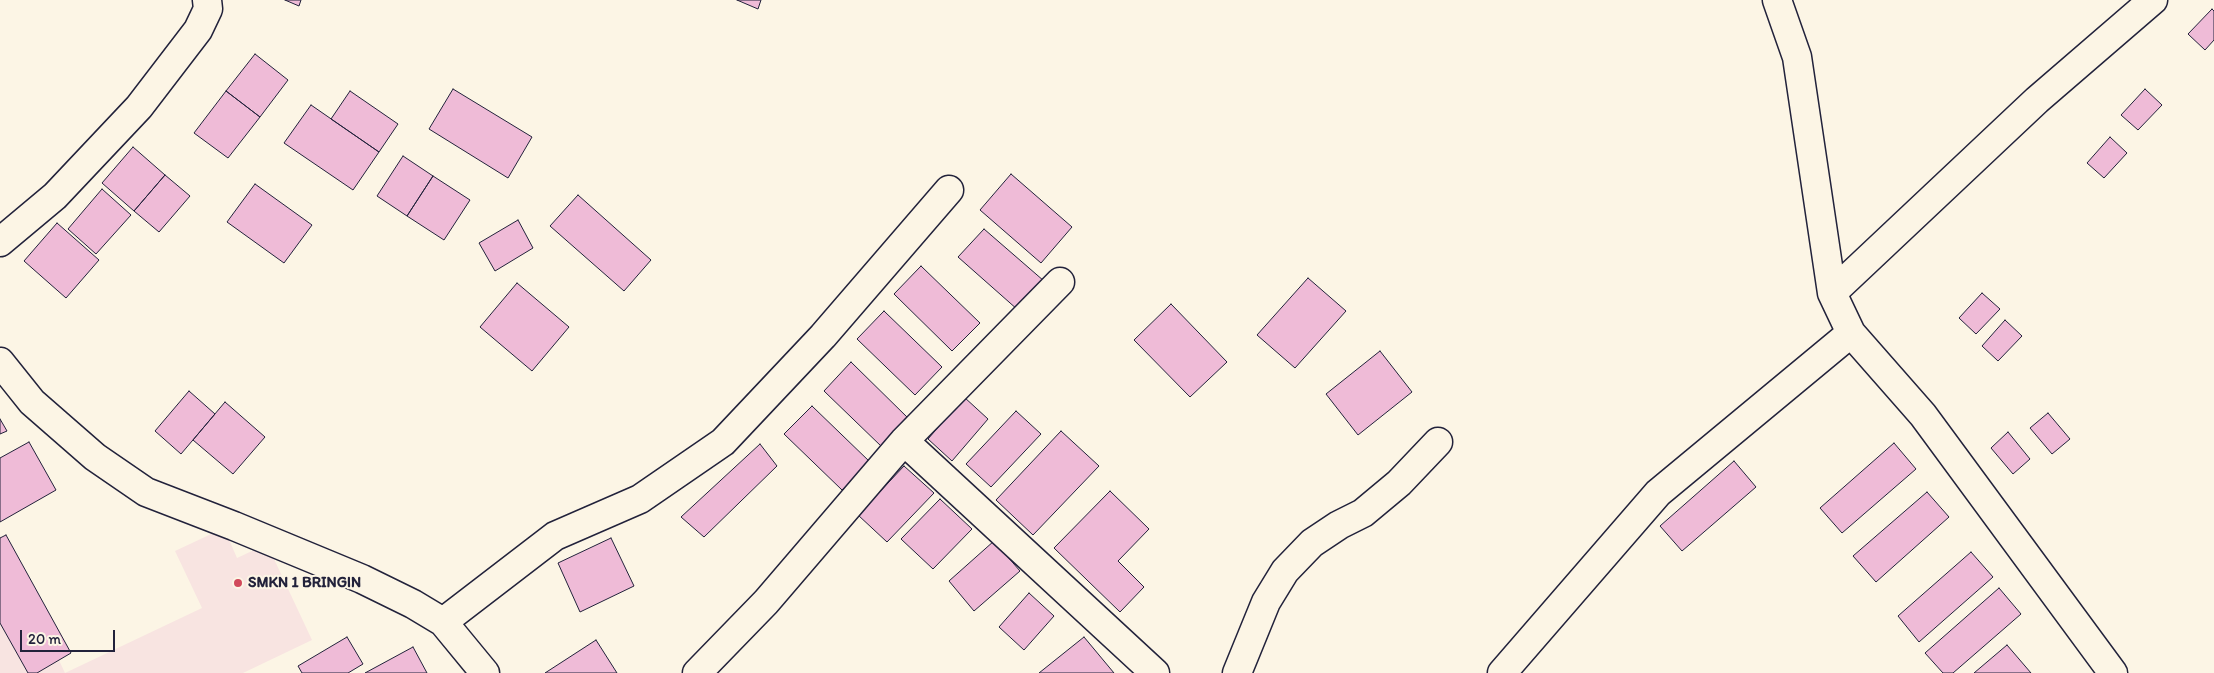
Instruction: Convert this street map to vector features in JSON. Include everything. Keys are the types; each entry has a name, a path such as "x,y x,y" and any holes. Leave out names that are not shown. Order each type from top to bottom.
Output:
{"street":[{"path":"0,242 55,196 139,107 198,30 208,9 207,0"},
{"path":"1777,0 1796,57 1832,293 1851,334 1923,415 2113,673"},
{"path":"1832,293 2037,100 2153,0"},
{"path":"443,622 555,536 640,499 723,442 823,336 949,190"},
{"path":"697,673 766,602 904,441 1060,282"},
{"path":"1502,673 1658,493 1851,334"},
{"path":"0,362 32,402 95,457 146,492 362,579 413,604 443,622 485,673"},
{"path":"904,441 1154,673"},
{"path":"1238,673 1266,602 1285,571 1312,544 1339,525 1363,513 1399,483 1438,442"}],"shaded area":[{"name":"SMKN 1 BRINGIN","path":"224,528 237,558 267,544 312,640 243,673 65,673 202,608 175,551"},
{"path":"0,535 65,673 0,673"}],"building":[{"path":"285,0 301,0 299,6"},
{"path":"737,0 761,0 758,9"},
{"path":"2212,9 2214,11 2214,40 2205,50 2188,34"},
{"path":"255,54 288,80 260,117 226,91"},
{"path":"453,89 532,137 508,178 429,129"},
{"path":"2145,89 2162,105 2138,130 2121,115"},
{"path":"226,91 260,117 228,158 194,133"},
{"path":"350,91 398,124 379,152 331,119"},
{"path":"311,105 379,152 353,190 284,143"},
{"path":"2110,137 2127,153 2104,178 2087,163"},
{"path":"133,147 165,175 134,211 102,183"},
{"path":"403,156 433,176 407,216 377,196"},
{"path":"1011,174 1072,227 1041,263 980,210"},
{"path":"165,175 190,196 159,232 134,211"},
{"path":"433,176 470,200 444,240 407,216"},
{"path":"255,184 312,225 284,263 227,222"},
{"path":"102,189 131,215 96,254 68,229"},
{"path":"578,195 651,260 624,291 550,226"},
{"path":"518,220 533,248 495,271 479,243"},
{"path":"57,223 99,260 66,298 24,261"},
{"path":"984,229 1044,281 1018,310 958,257"},
{"path":"921,266 980,323 952,351 894,294"},
{"path":"1308,278 1346,311 1295,368 1257,335"},
{"path":"517,283 569,327 532,371 480,327"},
{"path":"1982,293 2000,309 1976,334 1959,318"},
{"path":"1171,304 1227,362 1190,397 1134,340"},
{"path":"884,311 942,367 915,395 857,339"},
{"path":"2005,320 2022,336 1998,361 1982,346"},
{"path":"1380,351 1412,392 1358,435 1326,394"},
{"path":"851,362 909,419 882,447 824,391"},
{"path":"189,391 215,414 181,454 155,431"},
{"path":"964,397 988,419 952,461 928,439"},
{"path":"225,402 265,437 233,474 193,440"},
{"path":"812,406 870,462 842,490 784,434"},
{"path":"1016,411 1041,434 991,487 966,464"},
{"path":"2048,413 2070,439 2052,454 2030,428"},
{"path":"0,419 7,431 0,434"},
{"path":"1061,431 1099,466 1033,535 996,500"},
{"path":"2008,432 2030,459 2013,474 1991,448"},
{"path":"29,442 56,490 0,522 0,458"},
{"path":"1894,443 1916,469 1842,533 1820,508"},
{"path":"760,444 777,466 704,537 681,517"},
{"path":"1734,461 1756,487 1682,551 1660,526"},
{"path":"904,466 934,493 887,542 858,515"},
{"path":"1110,491 1149,529 1118,561 1144,587 1120,612 1054,548"},
{"path":"1927,492 1949,517 1876,582 1853,556"},
{"path":"940,499 972,529 933,569 901,539"},
{"path":"6,535 71,653 37,673 28,673 0,623 0,538"},
{"path":"611,538 634,586 580,612 558,563"},
{"path":"994,541 1020,571 974,611 949,581"},
{"path":"1971,552 1993,577 1919,642 1898,616"},
{"path":"1999,588 2021,614 1953,673 1943,673 1925,653"},
{"path":"1029,593 1054,616 1024,650 999,627"},
{"path":"347,637 363,664 348,673 302,673 298,666"},
{"path":"1084,637 1114,673 1039,673"},
{"path":"596,640 617,673 545,673"},
{"path":"2007,645 2031,673 1974,673"},
{"path":"413,647 427,673 365,673"}],"place":[{"name":"SMKN 1 BRINGIN","path":"238,583"}]}
